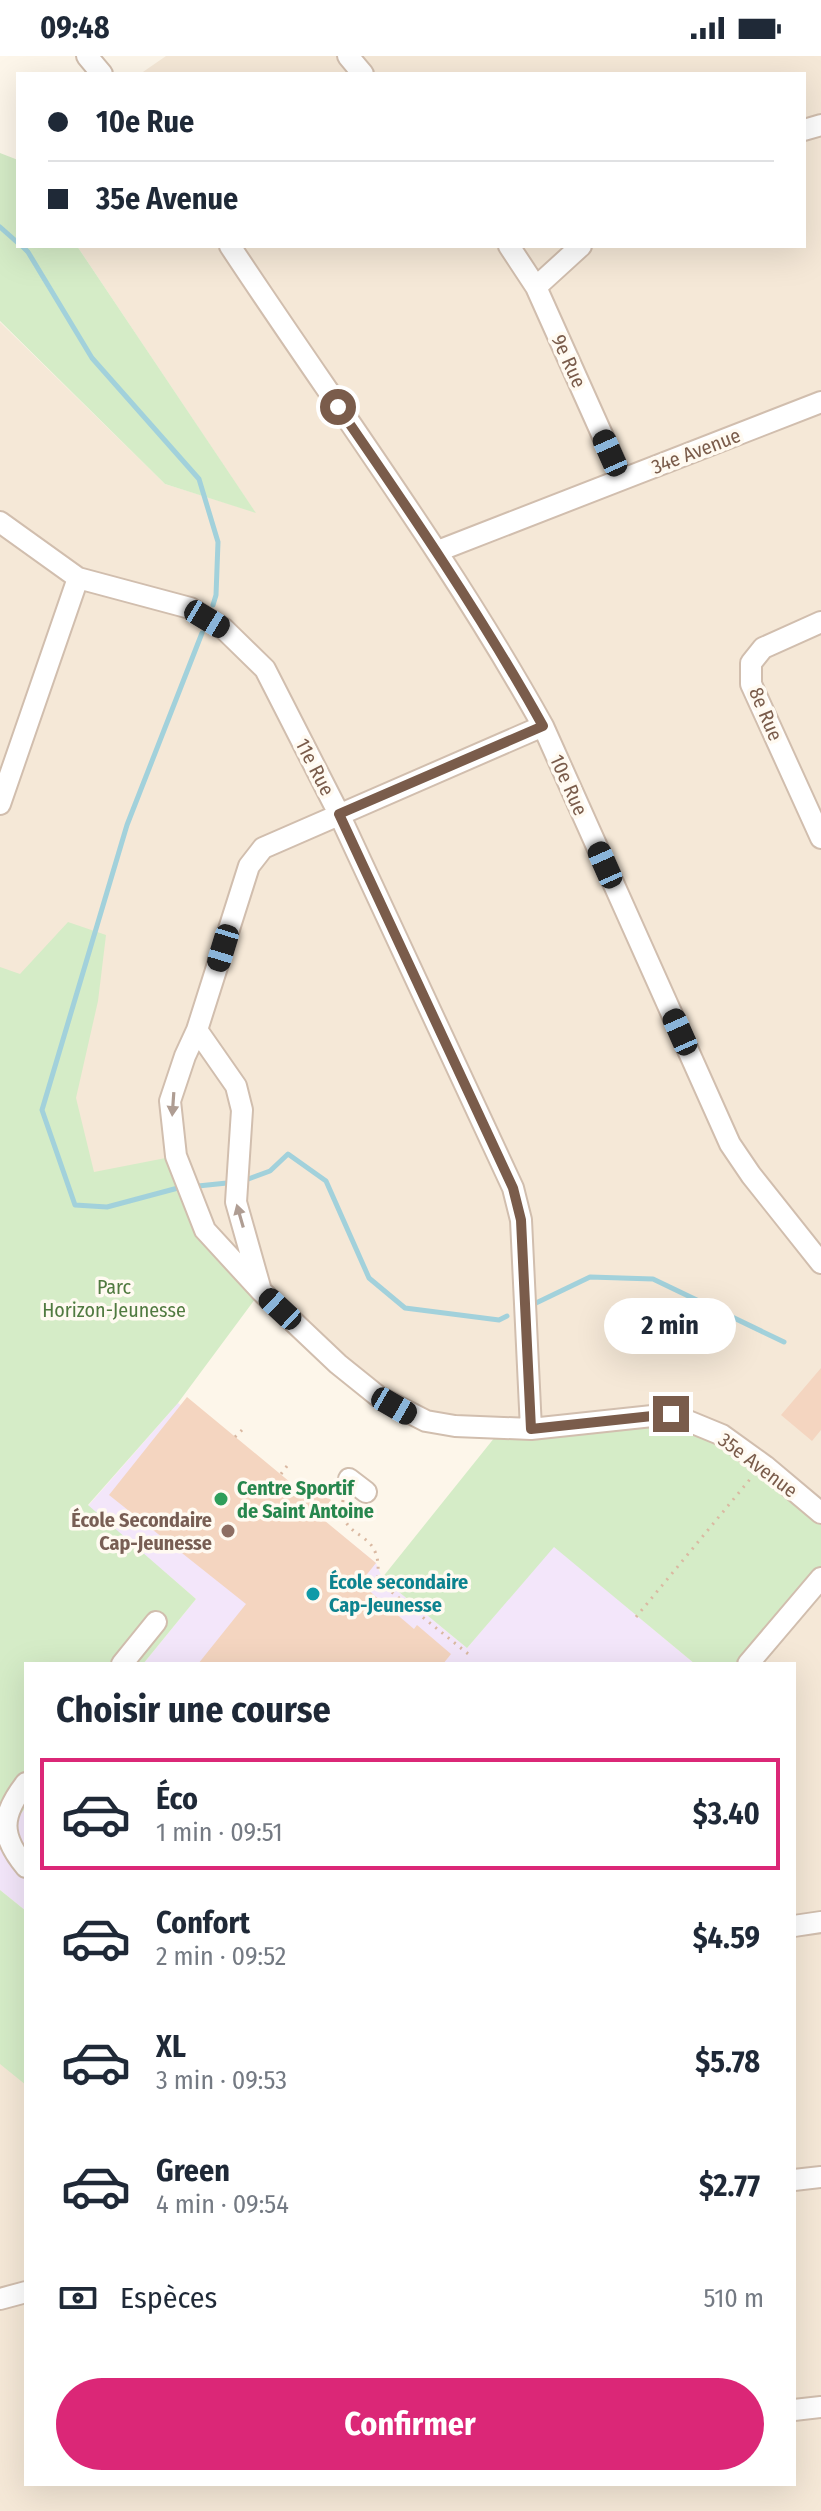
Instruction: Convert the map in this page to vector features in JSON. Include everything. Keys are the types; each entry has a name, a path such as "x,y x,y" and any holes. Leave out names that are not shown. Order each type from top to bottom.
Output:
{"street":[{"path":"87,56 100,72"},
{"path":"348,56 361,72"},
{"name":"10e Rue","path":"231,248 438,551 514,675 543,726 730,1144 821,1263"},
{"name":"9e Rue","path":"510,248 536,287 622,479"},
{"path":"536,287 579,248"},
{"name":"34e Avenue","path":"438,551 821,402"},
{"name":"11e Rue","path":"0,522 78,578 190,608 224,629 265,669 339,814 513,1188 521,1220 531,1429"},
{"path":"0,804 78,578"},
{"name":"8e Rue","path":"821,622 763,648 751,663 751,684 821,838"},
{"name":"35e Avenue","path":"543,726 263,848 249,866 197,1030 170,1101 176,1156 205,1230 261,1291 338,1364 379,1397 408,1414 455,1426 531,1429 671,1414 722,1435 821,1513"},
{"path":"197,1030 236,1086 242,1110 236,1202 261,1291"},
{"path":"349,1479 366,1492"},
{"path":"750,1662 821,1578"},
{"path":"124,1662 156,1622"},
{"path":"24,1785 2,1818 9,1853 24,1865"},
{"path":"796,1926 821,1922"},
{"path":"796,2180 821,2177"},
{"path":"0,2299 24,2293"},
{"path":"796,2410 821,2407"}],"path":[{"path":"235,1437 242,1430"},
{"path":"281,1474 287,1466"},
{"path":"636,1617 753,1476"},
{"path":"343,1500 341,1515 346,1524 372,1547 378,1557 378,1581 472,1657"}],"shaded area":[{"path":"166,56 821,56 821,1526 531,1429 408,1414 261,1291 88,1178 0,998 0,322 165,484 255,512 78,248 806,248 806,72 143,72"},
{"name":"École Secondaire Cap-Jeunesse","path":"178,1403 376,1563 382,1578 467,1648 554,1546 693,1662 145,1662 196,1599 88,1506"},
{"path":"821,1584 821,2511 0,2511 0,2059 24,2078 24,2486 796,2486 796,1662 756,1662"},
{"path":"24,1810 24,1909 0,1890 0,1841"}],"green space":[{"path":"0,153 16,159 16,248 78,248 256,513 165,484 0,321"},
{"name":"Parc Horizon-Jeunesse","path":"68,922 106,935 98,1001 76,1098 94,1172 176,1156 205,1230 261,1291 178,1403 88,1505 196,1599 145,1662 24,1662 24,1810 0,1841 0,967 20,974"},
{"path":"671,1414 722,1435 821,1513 821,1578 750,1662 693,1662 554,1547 467,1648 382,1578 503,1427"},
{"path":"0,1890 24,1909 24,2083 0,2064"}],"building":[{"path":"821,1368 821,1430 812,1441 781,1415"},
{"name":"École Secondaire Cap-Jeunesse","path":"187,1397 308,1497 316,1488 331,1500 319,1516 376,1563 360,1583 414,1629 417,1625 451,1654 445,1662 200,1662 246,1604 109,1495"}],"waterway":[{"path":"0,227 16,241"},
{"path":"24,248 92,358 199,479 218,542 213,605"},
{"path":"178,1188 107,1207 75,1205 42,1110 127,825 202,633"},
{"path":"243,1181 270,1171 288,1154 326,1181 369,1278 405,1308 499,1320 507,1316"},
{"path":"198,1186 227,1183"},
{"path":"536,1303 590,1277 653,1279 784,1342"}],"place":[{"name":"Centre Sportif de Saint Antoine","path":"221,1499"},
{"name":"École Secondaire Cap-Jeunesse","path":"228,1531"},
{"name":"École secondaire Cap-Jeunesse","path":"313,1594"}],"route":[{"path":"338,407 438,551 543,726 339,814 513,1188 521,1220 531,1429 671,1414"}]}
